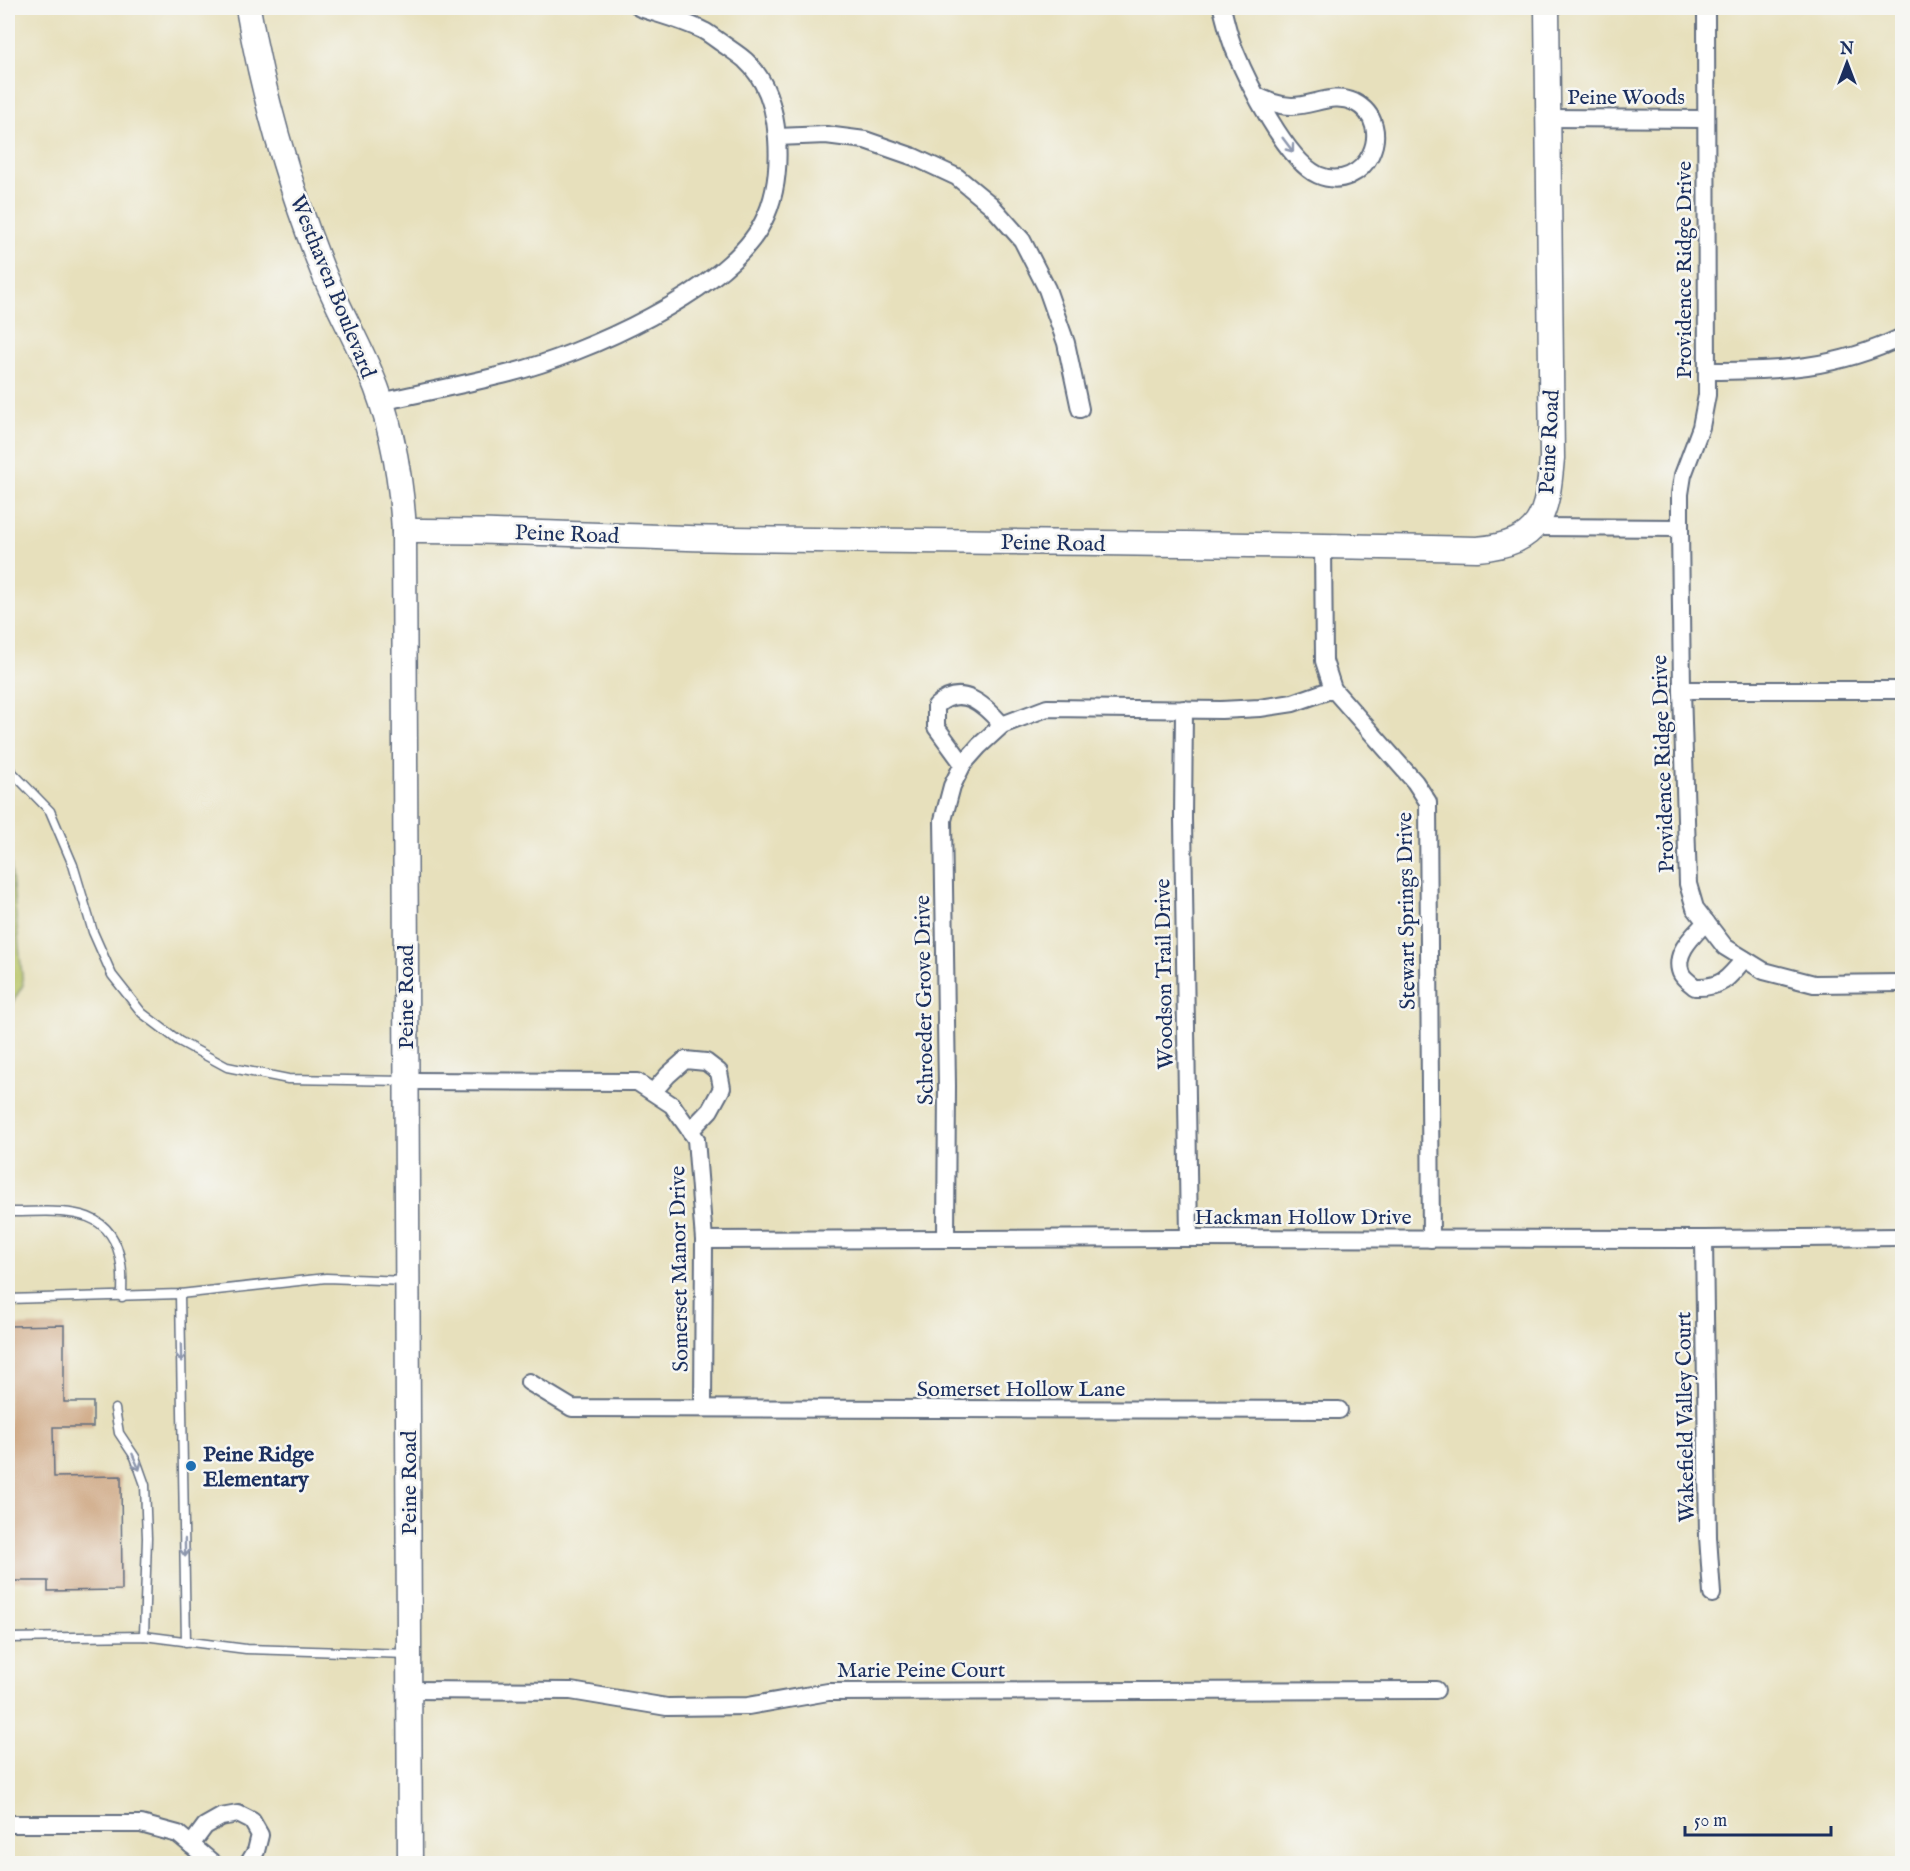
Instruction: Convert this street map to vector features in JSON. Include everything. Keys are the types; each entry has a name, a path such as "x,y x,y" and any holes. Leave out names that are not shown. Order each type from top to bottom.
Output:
{"street":[{"name":"Westhaven Boulevard","path":"248,8 252,34 274,122 306,227 323,272 371,373 381,402 400,473 404,531"},
{"path":"381,402 511,373 569,354 626,328 689,294 715,277 742,251 763,223 774,190 778,156 775,119 766,88 746,60 704,31 640,8"},
{"path":"1222,8 1234,49 1257,96 1301,162 1319,175 1335,178 1349,176 1360,170 1372,153 1375,140 1370,116 1353,101 1340,98 1291,106 1273,103 1257,96"},
{"name":"Peine Road","path":"410,1863 404,531 481,530 728,539 1323,545 1477,549 1495,548 1512,543 1528,535 1536,527 1545,506 1552,458 1547,8"},
{"name":"Providence Ridge Drive","path":"1706,8 1707,395 1703,418 1683,474 1680,494 1682,690 1688,884 1695,908 1725,947 1764,971 1814,984 1902,983"},
{"name":"Peine Woods","path":"1548,118 1705,119"},
{"path":"777,136 826,135 865,140 914,157 957,177 991,205 1022,240 1047,289 1066,343 1080,410"},
{"path":"1708,371 1768,371 1809,367 1844,360 1902,337"},
{"path":"1536,527 1680,528"},
{"name":"Stewart Springs Drive","path":"1323,545 1324,661 1333,689 1414,782 1428,802 1431,1239"},
{"name":"Schroeder Grove Drive","path":"946,1238 947,1086 943,820 952,786 963,764 1002,725 1047,708 1221,710 1293,703 1333,689"},
{"path":"1682,690 1902,690"},
{"path":"963,764 936,727 936,706 946,698 958,695 978,702 1002,725"},
{"name":"Woodson Trail Drive","path":"1184,709 1183,819 1189,1238"},
{"path":"1706,922 1692,936 1679,958 1681,974 1695,987 1710,987 1722,982 1744,959"},
{"path":"653,1092 685,1060 706,1062 719,1072 722,1088 710,1110 690,1131"},
{"name":"Somerset Manor Drive","path":"405,1080 638,1082 672,1105 696,1139 704,1240 703,1408"},
{"name":"Hackman Hollow Drive","path":"704,1240 1902,1237"},
{"name":"Wakefield Valley Court","path":"1704,1239 1708,1537 1712,1594"},
{"name":"Somerset Hollow Lane","path":"529,1382 572,1408 1339,1410"},
{"name":"Marie Peine Court","path":"409,1690 571,1691 667,1707 748,1707 828,1692 1436,1690"},
{"path":"191,1845 205,1826 221,1817 238,1814 252,1821 260,1835 256,1851 248,1863"},
{"path":"8,1824 141,1824 178,1834 214,1863"}],"lane":[{"path":"8,770 50,811 73,865 93,932 112,975 142,1012 179,1041 227,1067 288,1079 405,1080"},
{"path":"8,1212 79,1213 98,1220 111,1235 121,1263 122,1297"},
{"path":"8,1299 180,1294 326,1278 406,1281"},
{"path":"180,1294 186,1642"},
{"path":"115,1409 119,1433 135,1457 145,1485 147,1538 144,1636"},
{"path":"8,1638 144,1636 246,1649 409,1654"}],"green space":[{"path":"8,848 23,985 8,1010"}],"building":[{"path":"64,1325 64,1402 93,1402 93,1427 53,1427 54,1477 121,1476 122,1590 48,1591 48,1581 8,1581 8,1326"}],"place":[{"name":"Peine Ridge Elementary","path":"191,1466"}]}
